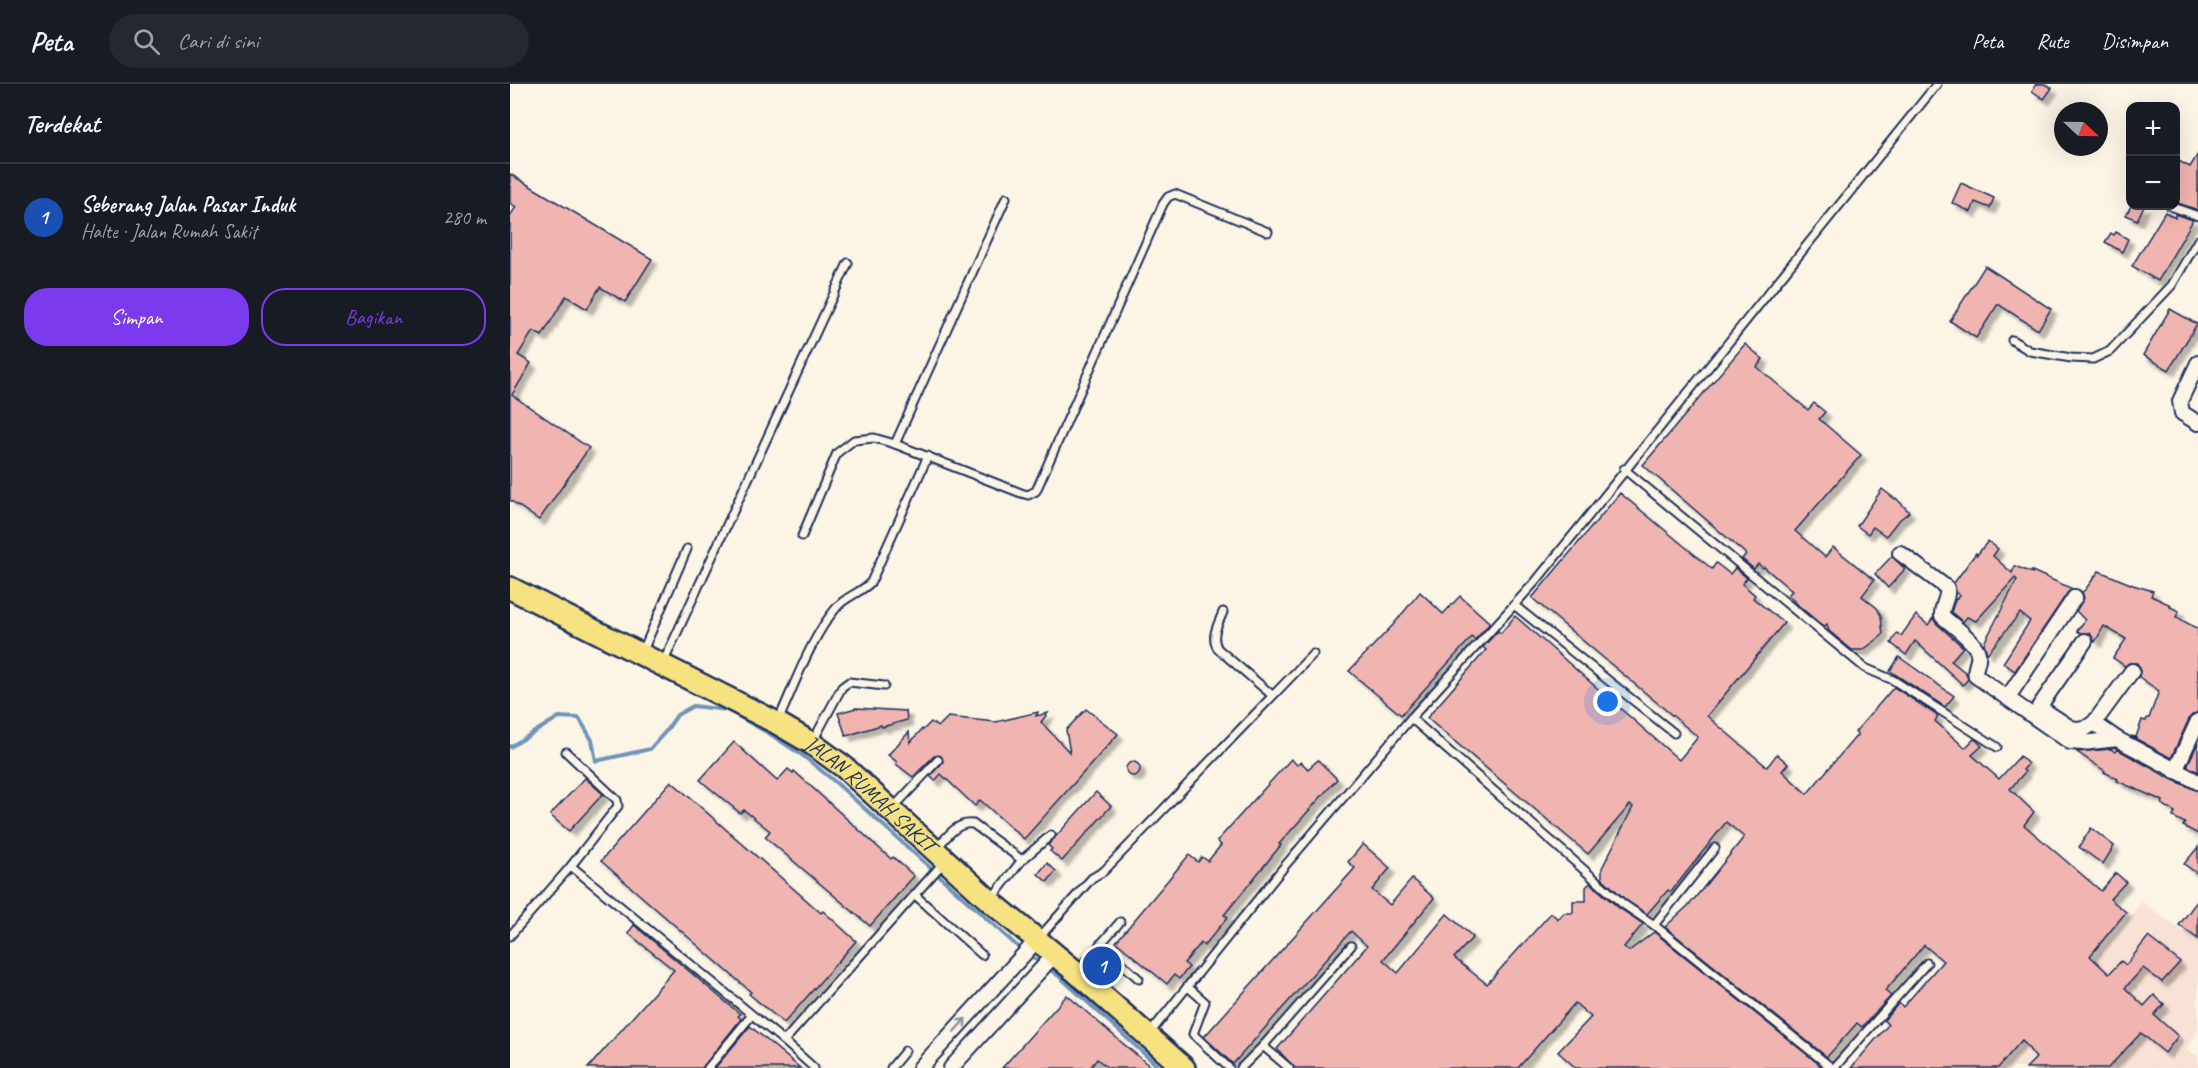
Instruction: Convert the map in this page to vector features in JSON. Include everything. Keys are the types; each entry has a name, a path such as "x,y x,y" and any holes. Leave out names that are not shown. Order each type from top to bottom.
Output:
{"main road":[{"name":"JALAN RUMAH SAKIT","path":"510,588 777,723 811,743 844,767 891,810 938,863 990,901 1029,949 1046,963 1076,972 1184,1068"}],"street":[{"path":"2198,363 2180,401 2182,413 2198,423"},
{"path":"1900,552 1947,588 1948,593 1942,616 1976,646 1978,655 1974,671 1976,676 2070,741 2083,743 2117,739"},
{"path":"2008,697 2075,597"},
{"path":"2085,641 2039,707 2071,728 2083,730 2094,723 2132,671"},
{"path":"2175,771 2198,722"},
{"path":"2094,723 2117,739 2198,783"},
{"path":"920,1068 1029,949"},
{"path":"951,1068 1046,963"}],"lane":[{"path":"1148,1035 1283,868 1411,718 1536,581 1937,84"},
{"path":"802,536 837,453 854,440 874,438 928,456 1021,493 1029,495 1036,491 1168,197 1175,194 1268,232"},
{"path":"895,444 1006,198"},
{"path":"2180,210 2198,216"},
{"path":"2012,340 2030,351 2071,358 2093,359 2110,351 2172,285 2198,240"},
{"path":"662,665 848,263"},
{"path":"777,723 826,623 839,604 863,590 871,582 928,456"},
{"path":"1624,470 1865,668 1893,680 1997,747"},
{"path":"641,655 687,549"},
{"path":"1514,604 1674,733"},
{"path":"1223,612 1214,635 1214,642 1218,649 1272,695"},
{"path":"1029,949 1092,878 1104,871 1313,654"},
{"path":"811,743 842,687 849,682 884,686"},
{"path":"1411,718 1623,904 1654,925 1833,1068 1927,963"},
{"path":"510,936 571,866 618,806 617,800 566,752"},
{"path":"891,810 938,760"},
{"path":"784,1041 915,895 962,824 973,824 1022,860"},
{"path":"990,901 1022,860 1052,835"},
{"path":"1654,925 1714,848"},
{"path":"571,866 814,1068"},
{"path":"915,895 982,955"},
{"path":"1076,972 1120,922"},
{"path":"1100,944 1139,979"},
{"path":"1241,1068 1351,946"},
{"path":"1188,987 1205,1002 1193,1034 1229,1068"},
{"path":"708,1068 751,1016"},
{"path":"1263,1046 1289,1068"},
{"path":"891,1068 905,1052"}],"shaded area":[{"path":"2142,902 2198,942 2198,1032 2186,1050 2198,1056 2198,1068 2002,1068"}],"building":[{"path":"2036,84 2044,84 2052,88 2044,99 2032,91"},
{"path":"2198,154 2198,210 2180,204 2180,162 2190,167"},
{"path":"510,174 652,259 625,302 600,287 587,309 566,296 542,336 533,331 518,355 531,363 512,395 589,448 539,520 510,500 510,216 516,207 510,203"},
{"path":"1961,183 1994,198 1990,208 1975,202 1971,212 1952,203"},
{"path":"2129,210 2142,210 2137,220 2126,215"},
{"path":"2165,212 2175,218 2175,214 2193,220 2158,281 2132,266"},
{"path":"2116,232 2128,239 2122,252 2105,242 2111,233 2114,235"},
{"path":"1985,266 2051,309 2038,330 1998,304 1976,338 1950,321"},
{"path":"2170,309 2197,324 2169,370 2143,355"},
{"path":"1745,344 1763,359 1757,367 1808,410 1814,403 1825,412 1819,419 1861,455 1795,531 1825,557 1833,547 1874,580 1862,596 1877,608 1881,616 1883,635 1863,650 1852,650 1829,631 1827,624 1824,627 1788,595 1792,591 1764,567 1758,564 1754,569 1742,559 1746,554 1643,465"},
{"path":"1882,489 1896,498 1909,512 1886,536 1873,527 1868,534 1857,526"},
{"path":"1620,493 1712,569 1716,563 1730,574 1735,568 1747,578 1742,584 1755,595 1753,598 1784,623 1707,716 1767,767 1777,754 1788,764 1782,771 1807,794 1858,734 1855,732 1894,687 1938,716 1935,721 1965,748 1974,739 1976,740 1982,746 1972,755 1999,779 2020,756 2028,764 2023,770 2025,772 2010,789 2034,812 2024,825 2101,891 2116,873 2126,882 2110,899 2126,912 2090,956 2109,974 2121,961 2126,965 2148,937 2180,962 2162,982 2143,968 2125,988 2144,1006 2154,995 2164,1004 2154,1015 2178,1036 2165,1053 2141,1033 2108,1068 2026,1068 2036,1058 2022,1040 1998,1068 1851,1068 1888,1025 1884,1020 1899,1003 1903,1007 1943,961 1924,945 1885,991 1891,996 1862,1027 1857,1023 1827,1057 1665,927 1691,903 1744,837 1726,822 1671,892 1668,890 1647,914 1626,900 1602,878 1602,868 1633,807 1630,805 1588,854 1427,718 1486,650 1483,647 1498,631 1501,633 1515,616 1679,760 1698,737 1532,598"},
{"path":"1988,541 1998,549 1993,556 2012,573 2015,566 2073,589 2068,592 2015,671 2003,663 2030,621 2020,613 1987,654 1984,643 2017,580 2015,578 1976,621 1967,617 1963,622 1951,612 1955,600 1960,595 1956,592 1954,583"},
{"path":"1892,556 1905,569 1888,588 1875,574"},
{"path":"2099,571 2153,591 2151,596 2171,605 2170,607 2179,611 2176,617 2198,629 2198,712 2190,717 2171,758 2131,736 2136,737 2142,720 2146,721 2149,718 2159,691 2139,677 2140,668 2137,663 2129,663 2125,666 2113,658 2126,639 2104,626 2095,642 2090,633 2077,631 2085,620 2076,611 2084,598 2082,592"},
{"path":"1420,592 1443,614 1460,596 1490,623 1475,640 1472,637 1401,715 1349,671 1393,625"},
{"path":"1916,615 1928,625 1933,618 1963,647 1951,661 1966,673 1968,679 1963,685 1915,641 1906,655 1891,643 1897,633 1901,636"},
{"path":"1899,657 1954,696 1945,707 1890,671"},
{"path":"856,708 906,711 907,720 846,736 838,713"},
{"path":"1086,709 1118,734 1024,839 980,800 975,806 941,774 935,781 930,776 943,762 941,756 934,756 913,777 888,755 909,732 910,743 931,722 938,727 948,717 996,722 1038,712 1036,716 1048,713 1041,722 1070,753 1066,730"},
{"path":"734,742 777,781 788,769 793,773 794,771 891,859 893,857 914,876 870,926 765,837 770,831 744,810 740,813 700,780"},
{"path":"2198,743 2198,772 2187,766"},
{"path":"2111,749 2115,752 2117,749 2198,791 2198,834 2183,826 2185,823 2173,817 2175,812 2162,804 2163,801 2117,781 2118,779 2104,772 2077,752"},
{"path":"1291,759 1297,765 1301,762 1308,769 1318,760 1337,779 1279,844 1281,845 1224,915 1228,917 1204,946 1201,943 1184,963 1189,967 1179,979 1174,975 1167,984 1116,942 1189,855 1198,862 1202,857 1208,861 1221,845 1217,841"},
{"path":"1133,762 1138,764 1140,769 1138,774 1133,776 1128,774 1126,769 1128,764"},
{"path":"585,778 603,794 569,831 550,815"},
{"path":"671,781 856,941 784,1023 601,861"},
{"path":"1096,792 1111,806 1062,861 1050,851 1052,849 1048,845"},
{"path":"2091,828 2114,846 2103,864 2079,847"},
{"path":"1363,844 1390,868 1372,890 1390,905 1412,879 1434,898 1383,960 1398,973 1447,914 1473,937 1454,958 1487,984 1551,913 1558,919 1564,913 1573,913 1573,901 1586,901 1586,887 1590,883 1619,908 1643,924 1624,947 1629,951 1654,932 1820,1065 1818,1068 1576,1068 1558,1052 1591,1017 1575,1003 1518,1068 1295,1068 1277,1049 1367,946 1351,931 1233,1064 1204,1037 1355,868 1348,862"},
{"path":"2198,847 2198,874 2184,864"},
{"path":"1047,863 1056,871 1047,882 1038,874"},
{"path":"2198,900 2198,939 2179,925"},
{"path":"634,925 740,1014 738,1016 741,1019 702,1068 588,1068 674,970 628,933"},
{"path":"1067,995 1152,1068 1108,1068 1097,1059 1090,1068 1002,1068"},
{"path":"750,1026 800,1068 715,1068"}],"waterway":[{"path":"510,747 559,717 579,718 592,740 596,761 650,749 677,715 693,706 727,710 802,755 833,780 1017,946 1060,977 1160,1068"}],"place":[{"name":"Seberang Jalan Pasar Induk","path":"1102,966"}]}
